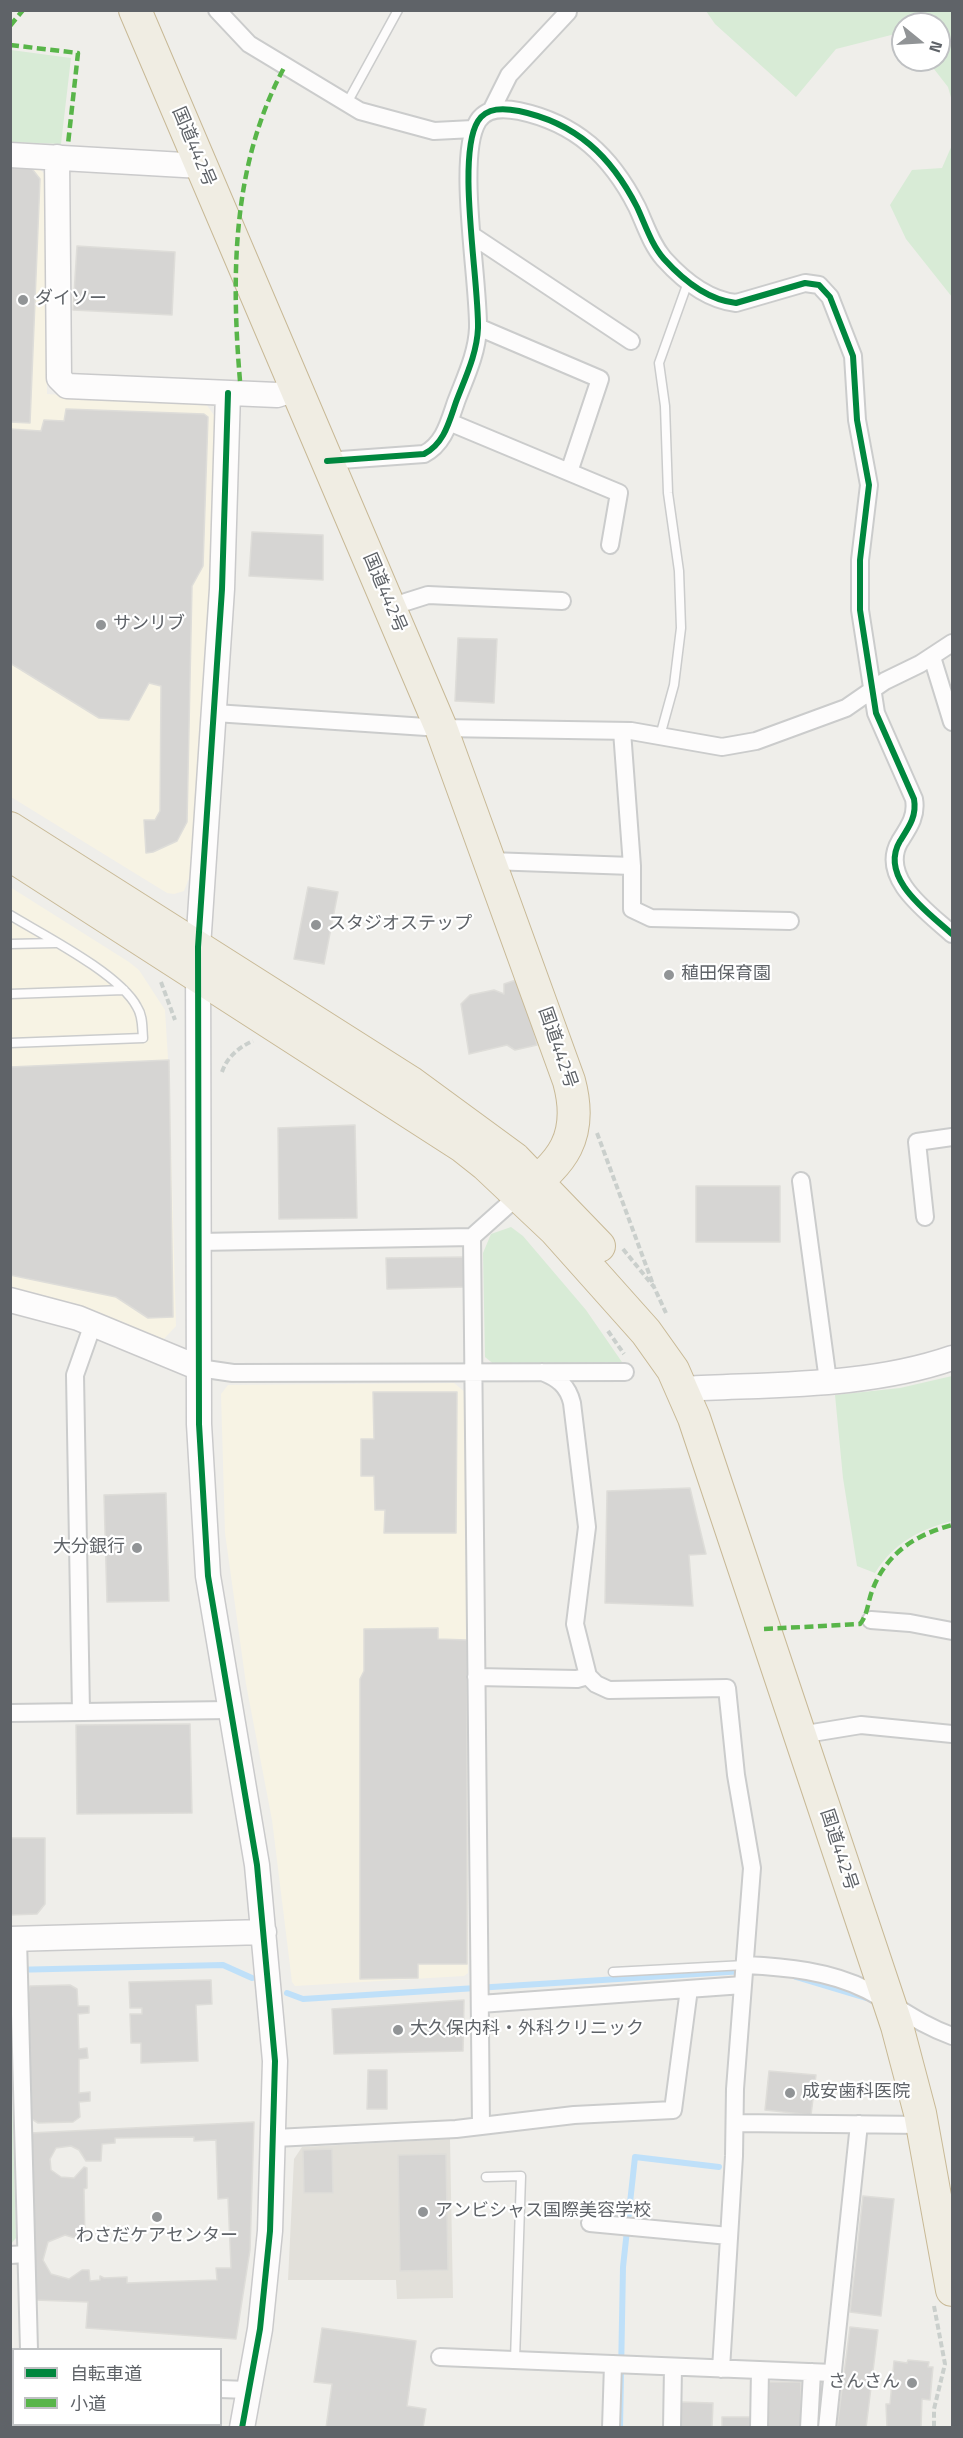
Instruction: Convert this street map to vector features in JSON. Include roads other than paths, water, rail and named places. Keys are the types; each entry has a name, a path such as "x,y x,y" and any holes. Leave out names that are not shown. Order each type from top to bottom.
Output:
{"highway":[{"name":"国道442号","path":"135,10 441,728 564,1066 575,1107 575,1127 554,1165 529,1188"},
{"name":"国道442号","path":"10,828 462,1146 529,1188 584,1260 646,1332 673,1370 690,1403 890,2005 923,2125 952,2290"},
{"name":"国道442号","path":"16,862 198,961"}],"street":[{"path":"217,10 249,44 370,116 434,130 473,129"},
{"path":"327,461 424,454 432,450 442,439 475,349 478,327 468,181 473,129 480,118 491,111 509,75 568,12"},
{"path":"491,111 516,111 546,118 570,129 597,149 612,165 628,191 663,259 688,282 702,291 726,302 753,300 805,283 819,285 830,297 855,360 857,420 869,485 858,597 872,690 876,712 914,799 916,810 914,819 895,850 896,869 919,905 932,919 952,934"},
{"path":"10,155 201,166"},
{"path":"57,157 60,378 67,386 277,395 296,388"},
{"path":"473,236 631,341"},
{"path":"478,327 600,379 569,472"},
{"path":"228,393 215,713 198,961 199,1368 204,1529 214,1617 257,1865 275,2061 275,2138 270,2230 260,2329 242,2427"},
{"path":"450,422 619,493 610,545"},
{"path":"390,607 428,595 562,601"},
{"path":"215,713 441,728 622,731 660,736 709,747 738,745 846,708 872,690 945,652 952,722"},
{"path":"622,731 632,866 632,909 644,916 790,921"},
{"path":"490,861 632,866"},
{"path":"925,1217 917,1142 952,1137"},
{"path":"801,1181 828,1381"},
{"path":"199,1242 472,1237 529,1188"},
{"path":"472,1237 481,2126"},
{"path":"10,1300 93,1324 157,1353 199,1368 233,1374 625,1372"},
{"path":"81,1712 75,1375 93,1324"},
{"path":"690,1403 894,1373 952,1358"},
{"path":"542,1372 565,1386 572,1403 587,1527 574,1616 588,1676 596,1684 609,1690 727,1688 736,1775 752,1859 721,2369"},
{"path":"871,1620 910,1623 952,1630"},
{"path":"476,1677 577,1679 588,1676"},
{"path":"10,1713 230,1710"},
{"path":"800,1735 861,1725 952,1734"},
{"path":"28,2348 18,2255 19,1983 15,1945 264,1932"},
{"path":"745,1965 819,1973 855,1985 921,2024 952,2036"},
{"path":"480,2004 743,1985"},
{"path":"275,2138 481,2126 574,2115 673,2110 689,1989"},
{"path":"735,2123 923,2125"},
{"path":"827,2427 859,2124"},
{"path":"590,2223 729,2236"},
{"path":"440,2357 833,2373"},
{"path":"611,2427 613,2364"},
{"path":"672,2427 673,2367"},
{"path":"759,2427 760,2370"},
{"path":"809,2427 812,2372"},
{"path":"222,2389 249,2390"}],"lane":[{"path":"346,103 398,10"},
{"path":"660,736 674,685 681,627 679,571 668,492 665,406 659,363 688,282"},
{"path":"10,915 123,990 138,1007 143,1038 10,1043"},
{"path":"10,945 55,943"},
{"path":"10,994 123,990"},
{"path":"613,1972 745,1965"},
{"path":"486,2178 521,2176 515,2360"}],"waterway":[{"path":"10,1970 223,1965 252,1978"},
{"path":"287,1993 303,1999 744,1971"},
{"path":"796,1977 866,1998"},
{"path":"620,2428 623,2267 635,2157 719,2167"}],"place":[{"name":"ダイソー","path":"23,300"},
{"name":"サンリブ","path":"101,625"},
{"name":"スタジオステップ","path":"316,925"},
{"name":"稙田保育園","path":"669,975"},
{"name":"大分銀行","path":"137,1548"},
{"name":"大久保内科・外科クリニック","path":"398,2030"},
{"name":"成安歯科医院","path":"790,2093"},
{"name":"アンビシャス国際美容学校","path":"423,2212"},
{"name":"わさだケアセンター","path":"157,2217"},
{"name":"さんさん","path":"912,2383"}]}
